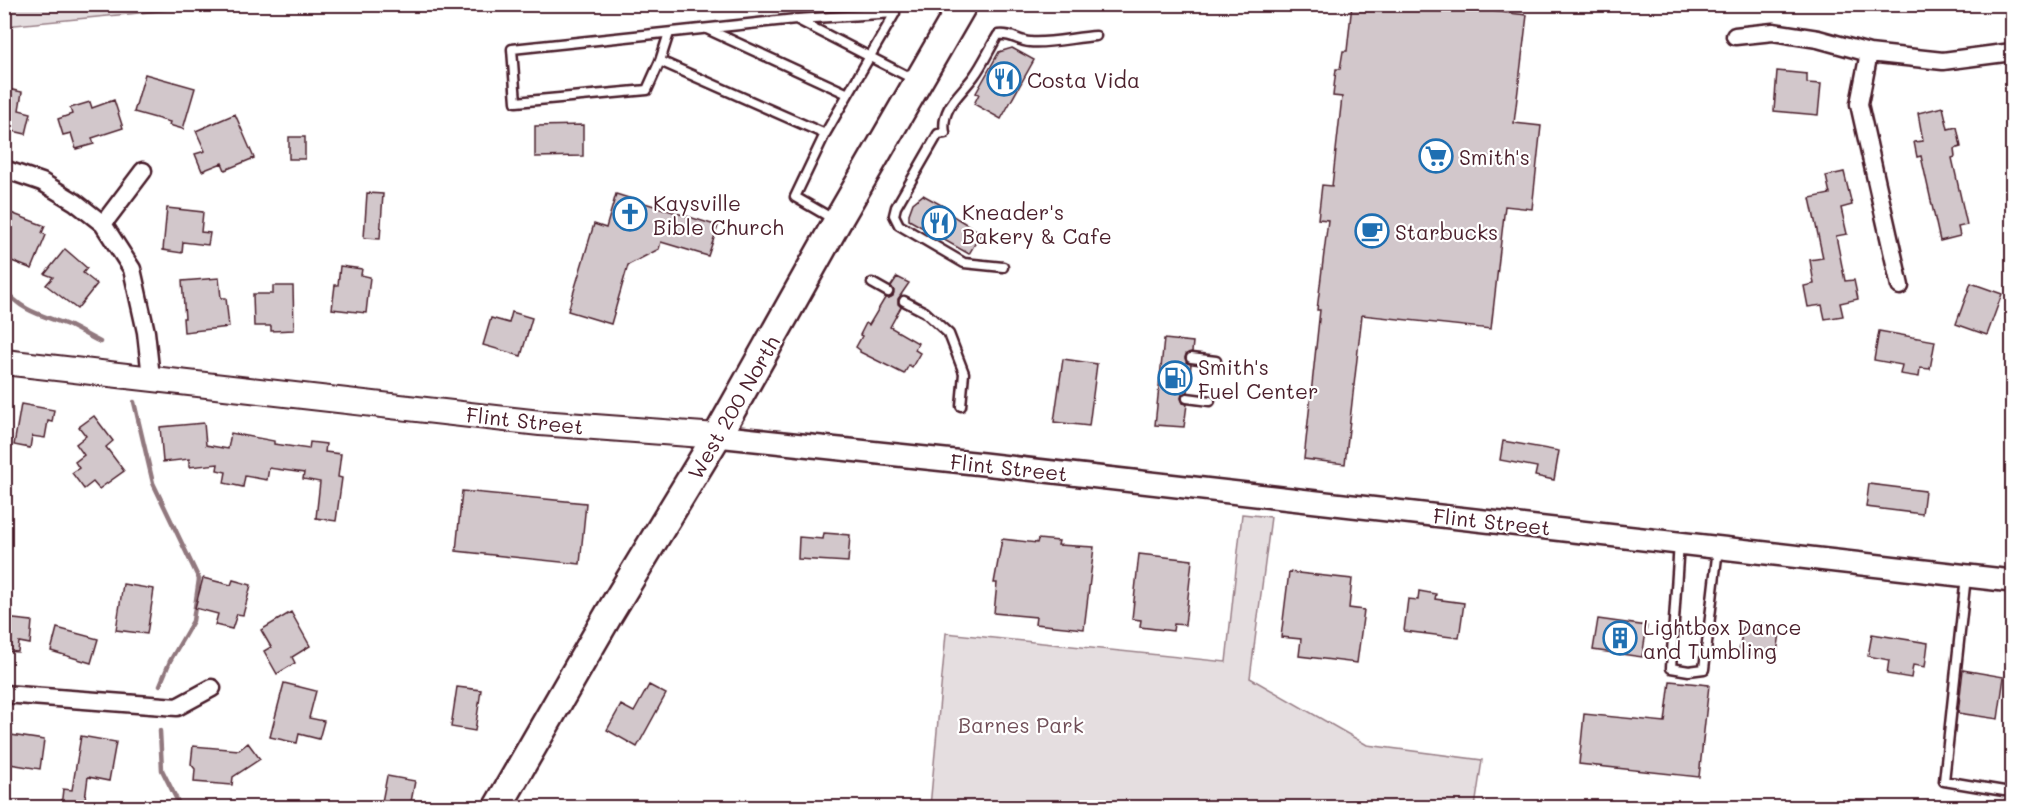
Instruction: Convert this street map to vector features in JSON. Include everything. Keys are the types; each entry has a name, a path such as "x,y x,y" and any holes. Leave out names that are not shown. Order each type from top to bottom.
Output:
{"main road":[{"name":"West 200 North","path":"497,807 609,614 717,436 963,4"},
{"name":"Flint Street","path":"4,362 540,423 717,436"}],"street":[{"path":"1735,36 1773,32 1818,39 1869,53 1943,61 2013,52"},
{"path":"1869,53 1859,104 1900,286"},
{"path":"4,169 42,182 75,202 103,224 132,268 146,332 151,377"},
{"path":"103,224 143,171"},
{"name":"Flint Street","path":"717,436 995,465 2013,580"},
{"path":"4,694 177,707 212,688"}],"lane":[{"path":"669,33 647,90 516,102 512,49 796,19 895,13 825,134 795,197 837,222"},
{"path":"796,19 918,82"},
{"path":"705,29 848,94"},
{"path":"1003,267 964,263 899,225 894,215 896,207 938,134 945,133 943,121 953,100 974,76 998,35 1007,33 1031,42 1096,36"},
{"path":"660,61 825,134"},
{"path":"872,283 888,292"},
{"path":"904,301 925,312 949,334 964,373 961,406"},
{"path":"1191,358 1216,361"},
{"path":"1187,398 1210,400"},
{"path":"1679,542 1671,668 1689,671 1704,669 1718,546"},
{"path":"1966,575 1944,781 2004,791"}],"green space":[{"path":"5,4 221,4 221,5 5,26"},
{"name":"Barnes Park","path":"1242,514 1271,517 1250,678 1367,745 1482,760 1475,807 930,807 946,633 1226,662"}],"building":[{"name":"Smith's","path":"1352,4 1428,4 1527,15 1514,123 1541,126 1532,209 1505,206 1491,329 1362,315 1345,464 1304,459 1320,310 1317,310 1328,220 1318,219 1322,185 1332,186 1342,97 1333,96 1336,69 1340,69 1343,51 1347,51"},
{"path":"1012,48 1034,60 1001,119 974,104 979,94 976,93 999,52"},
{"path":"1777,71 1807,74 1807,83 1821,84 1818,115 1774,111"},
{"path":"145,74 195,88 183,129 169,125 170,122 134,112"},
{"path":"4,88 22,92 19,110 31,113 26,134 4,129"},
{"path":"114,100 123,128 92,138 94,144 76,149 71,133 63,135 58,119 72,114 70,108 90,102 92,108"},
{"path":"1943,107 1948,129 1957,127 1961,147 1954,149 1955,157 1952,158 1967,225 1958,227 1960,236 1940,241 1921,156 1917,157 1914,142 1923,141 1918,113"},
{"path":"235,114 254,158 225,170 222,163 202,171 195,154 205,151 196,131"},
{"path":"583,125 583,156 535,157 535,126"},
{"path":"289,137 305,137 305,159 289,159"},
{"path":"1844,172 1852,205 1841,208 1847,234 1836,236 1845,281 1854,280 1858,299 1840,303 1843,316 1825,319 1822,305 1808,307 1804,286 1814,284 1810,260 1823,258 1810,198 1830,194 1826,176"},
{"path":"367,193 383,194 380,239 364,238"},
{"path":"616,194 718,226 708,256 661,242 659,249 628,265 611,324 568,311 594,224 606,228"},
{"name":"Kneader's Bakery & Cafe","path":"923,195 947,208 946,211 981,233 969,254 909,220 913,203"},
{"path":"167,208 203,212 201,232 210,233 208,245 183,242 182,253 163,250"},
{"path":"11,213 45,226 42,233 46,235 32,269 4,258 4,230"},
{"path":"65,249 87,268 83,273 97,284 77,309 46,285 53,277 45,274"},
{"path":"340,266 362,269 361,275 370,277 366,313 332,309"},
{"path":"897,277 909,283 898,299 901,307 890,327 918,343 915,350 920,353 912,367 909,365 904,374 860,352 856,347 866,323 869,325 885,298 893,296 894,291 891,286"},
{"path":"219,278 221,298 226,298 229,327 184,332 182,281"},
{"path":"1971,283 2002,294 1987,335 1956,324"},
{"path":"273,286 293,286 294,330 271,331 271,326 254,326 253,294 273,294"},
{"path":"512,312 532,318 521,356 483,345 491,318 509,323"},
{"path":"1879,331 1935,341 1930,369 1920,368 1919,377 1900,374 1902,365 1874,360"},
{"name":"Smith's Fuel Center","path":"1164,339 1193,342 1192,352 1186,354 1185,358 1187,363 1191,364 1188,392 1182,394 1181,398 1183,403 1187,404 1184,427 1155,425"},
{"path":"1063,359 1097,364 1089,426 1054,422"},
{"path":"21,404 54,410 52,422 48,421 45,438 32,436 30,448 14,445"},
{"path":"94,416 113,441 106,447 124,471 99,489 93,482 84,489 72,473 79,468 75,462 84,455 76,444 86,436 79,427"},
{"path":"204,423 206,445 228,449 231,433 274,441 274,444 309,449 310,442 326,444 325,452 341,454 338,477 342,478 336,521 316,518 320,482 303,479 304,473 269,468 267,480 245,476 243,487 224,483 226,472 217,470 218,464 189,467 189,459 163,462 160,427"},
{"path":"1503,441 1559,451 1554,480 1535,476 1537,467 1500,460"},
{"path":"1869,484 1925,491 1922,514 1866,507"},
{"path":"462,491 586,503 580,564 456,551"},
{"path":"824,533 850,535 848,562 798,559 799,537 823,539"},
{"path":"1002,539 1037,543 1038,539 1059,541 1058,545 1094,547 1084,629 1035,624 1036,617 994,613 997,583 994,583"},
{"path":"1139,554 1192,560 1185,625 1174,624 1173,631 1140,627 1141,620 1132,619"},
{"path":"1289,572 1352,579 1349,608 1364,610 1357,663 1299,656 1301,639 1281,637"},
{"path":"203,578 231,585 233,580 251,585 243,615 237,614 232,629 215,625 218,614 195,608"},
{"path":"123,584 154,589 147,634 116,630"},
{"path":"1419,591 1436,594 1435,599 1464,603 1459,638 1404,631 1408,599 1418,600"},
{"path":"291,612 310,646 292,657 295,663 277,674 264,651 271,647 261,630"},
{"path":"4,618 32,621 30,644 19,642 18,652 4,651"},
{"name":"Lightbox Dance and Tumbling","path":"1598,619 1647,626 1642,657 1593,650"},
{"path":"1758,623 1781,627 1776,659 1739,652 1743,627 1757,630"},
{"path":"57,628 98,639 91,663 51,651"},
{"path":"1872,634 1928,643 1925,667 1913,665 1911,678 1887,674 1889,660 1868,656"},
{"path":"1963,670 2004,677 1998,719 1958,713"},
{"path":"1670,681 1709,685 1699,777 1579,764 1584,714 1665,722"},
{"path":"284,683 316,691 309,718 324,721 319,739 299,734 297,743 270,737"},
{"path":"649,685 666,694 637,747 607,730 621,705 634,712"},
{"path":"457,687 481,690 475,731 451,727"},
{"path":"4,734 44,740 40,769 4,763"},
{"path":"81,736 116,742 109,781 88,777 84,807 61,807 63,789 72,790"},
{"path":"248,743 260,759 233,777 232,785 194,782 195,769 191,764 193,746 239,750"},
{"path":"387,776 415,781 410,807 381,807"}],"waterway":[{"path":"4,289 27,309 70,326 100,342"},
{"path":"134,402 153,483 199,579 193,621 170,661 160,685"},
{"path":"160,731 162,770 181,808"}],"place":[{"name":"Costa Vida","path":"1004,79"},
{"name":"Smith's","path":"1436,156"},
{"name":"Kaysville Bible Church","path":"630,214"},
{"name":"Kneader's Bakery & Cafe","path":"939,223"},
{"name":"Starbucks","path":"1372,231"},
{"name":"Smith's Fuel Center","path":"1175,378"},
{"name":"Lightbox Dance and Tumbling","path":"1620,638"}]}
